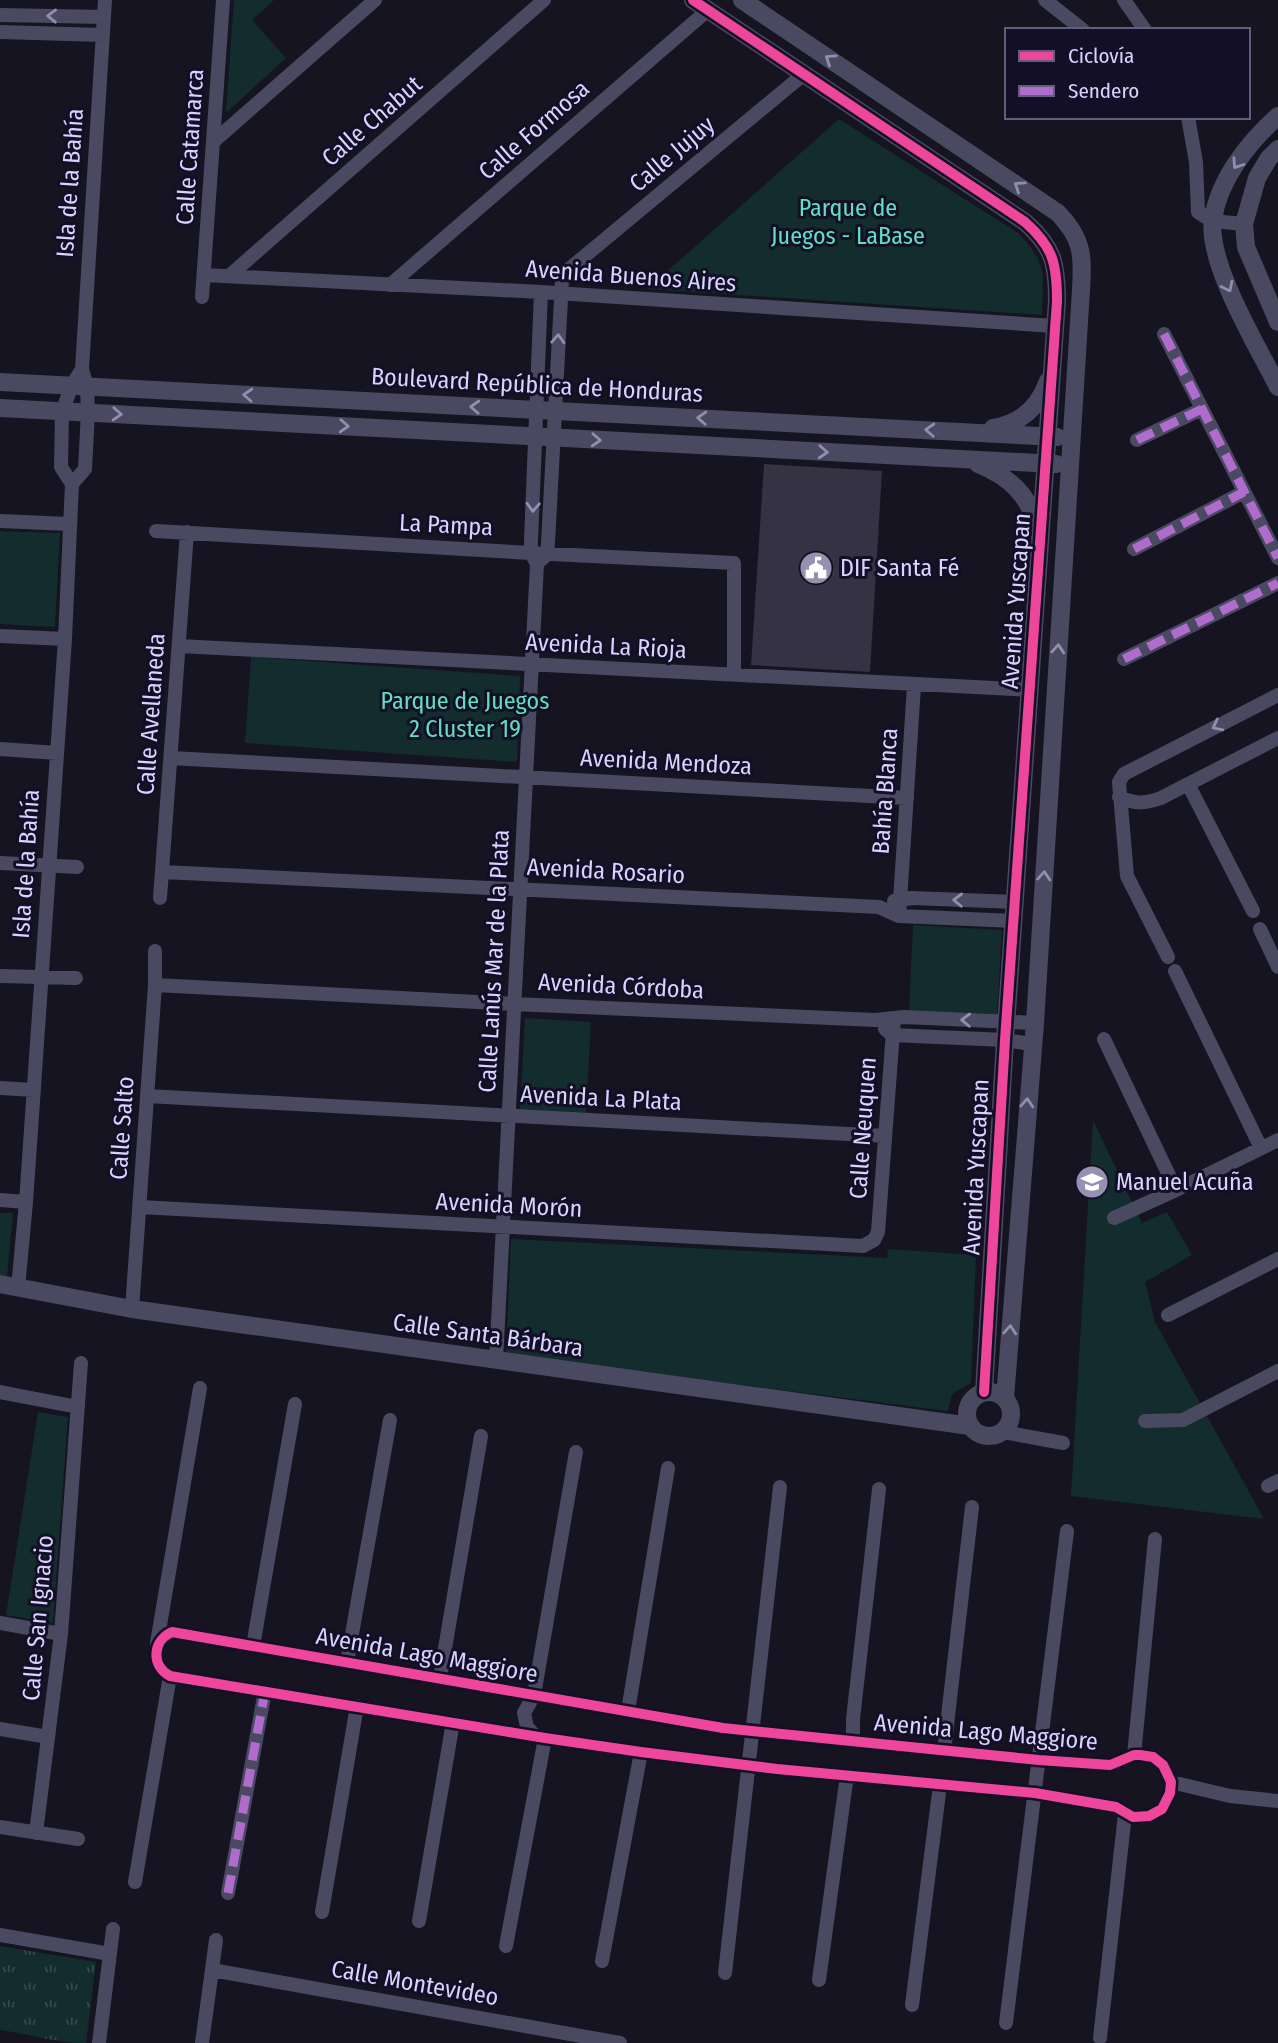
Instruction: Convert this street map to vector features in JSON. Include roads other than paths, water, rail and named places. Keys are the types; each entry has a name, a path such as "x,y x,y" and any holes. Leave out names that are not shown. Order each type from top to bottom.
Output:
{"street":[{"name":"Isla de la Bahía","path":"72,484 61,467 62,412 79,386 82,369 105,0"},
{"name":"Calle Catamarca","path":"202,297 223,0"},
{"path":"213,142 375,0"},
{"name":"Calle Chabut","path":"229,276 544,0"},
{"name":"Avenida Yuscapan","path":"741,0 1041,200 1072,228 1081,246 1082,266 1035,1023 1031,1044 1005,1398"},
{"path":"1045,0 1080,28"},
{"path":"1124,0 1144,28"},
{"name":"Avenida Yuscapan","path":"700,5 1025,222 1042,237 1053,256 1057,279 1055,326 1006,1021 984,1392"},
{"name":"Calle Formosa","path":"390,285 700,5"},
{"path":"0,15 104,18"},
{"path":"0,32 103,35"},
{"name":"Calle Jujuy","path":"568,270 804,74"},
{"path":"1278,116 1257,137 1228,178 1212,221 1223,278 1278,387"},
{"path":"1188,119 1196,162 1198,212 1212,221 1245,216"},
{"path":"1278,149 1257,178 1245,216 1246,247 1278,322"},
{"name":"Calle Lanús Mar de la Plata","path":"546,410 562,281 568,270"},
{"name":"Avenida Buenos Aires","path":"204,275 541,292 1055,326"},
{"name":"Calle Lanús Mar de la Plata","path":"496,1361 545,438 541,292"},
{"path":"1164,334 1278,558"},
{"path":"965,432 1002,427 1020,419 1043,396 1052,368"},
{"name":"Boulevard República de Honduras","path":"0,382 1071,437"},
{"name":"Isla de la Bahía","path":"18,1288 65,639 72,484 85,469 89,412 79,386"},
{"path":"0,408 1069,464"},
{"path":"1137,440 1202,409"},
{"path":"965,459 993,470 1017,486 1035,516 1040,549"},
{"path":"1134,549 1244,492"},
{"path":"0,521 69,524"},
{"name":"La Pampa","path":"156,531 538,557 734,562 734,675"},
{"name":"Calle Avellaneda","path":"160,898 187,532"},
{"path":"1124,659 1278,583"},
{"path":"0,636 65,639"},
{"name":"Avenida La Rioja","path":"179,646 1031,690"},
{"name":"Bahía Blanca","path":"899,916 914,686"},
{"path":"1168,957 1127,876 1119,782 1124,774 1278,695"},
{"path":"1119,797 1132,803 1144,804 1277,742"},
{"path":"0,750 57,752"},
{"name":"Avenida Mendoza","path":"171,758 907,798"},
{"path":"1188,784 1253,911"},
{"path":"0,863 78,867"},
{"name":"Avenida Rosario","path":"163,872 879,907 899,916 1015,921"},
{"name":"Avenida Rosario","path":"879,907 900,899 1016,902"},
{"path":"1260,929 1278,967"},
{"name":"Calle Salto","path":"132,1309 155,985 155,951"},
{"path":"1175,971 1261,1148"},
{"path":"0,976 76,978"},
{"name":"Avenida Córdoba","path":"155,985 875,1020 894,1018 1035,1023"},
{"name":"Calle Neuquen","path":"874,1240 878,1232 894,1018"},
{"path":"875,1020 892,1035 1005,1040 1031,1044"},
{"path":"1104,1039 1176,1191"},
{"path":"0,1088 34,1090"},
{"name":"Avenida La Plata","path":"147,1096 885,1136"},
{"path":"1114,1218 1176,1191 1278,1140"},
{"path":"0,1200 26,1202"},
{"name":"Avenida Morón","path":"140,1208 863,1246 874,1240"},
{"path":"1168,1315 1278,1259"},
{"name":"Calle Santa Bárbara","path":"0,1284 132,1309 970,1426"},
{"name":"Calle San Ignacio","path":"36,1833 61,1634 81,1363"},
{"path":"1145,1421 1183,1420 1278,1371"},
{"path":"200,1388 156,1651 159,1666 170,1676 641,1752 1035,1793 1116,1807 1133,1817 1149,1816 1162,1809 1170,1793 1171,1782 1230,1796 1278,1801"},
{"path":"0,1392 78,1407"},
{"path":"1003,1432 1011,1419 1012,1411 1005,1398 999,1394 984,1392 977,1395 968,1406 967,1420 970,1426 982,1435 1003,1432 1063,1443"},
{"path":"253,1646 295,1404"},
{"path":"347,1662 390,1420"},
{"path":"439,1678 481,1436"},
{"path":"540,1737 527,1727 524,1713 534,1695 576,1452"},
{"path":"628,1711 668,1468"},
{"path":"725,1973 780,1487"},
{"path":"853,1741 853,1719 879,1489"},
{"path":"944,1751 972,1507"},
{"path":"1006,2023 1067,1531"},
{"path":"1133,1755 1155,1539"},
{"path":"0,1623 61,1634"},
{"name":"Avenida Lago Maggiore","path":"156,1651 160,1640 172,1632 752,1731 1110,1765 1133,1755 1153,1757 1163,1765 1171,1782"},
{"path":"135,1882 170,1676"},
{"path":"228,1893 265,1691"},
{"path":"322,1912 357,1706"},
{"path":"419,1921 453,1722"},
{"path":"0,1729 48,1737"},
{"path":"506,1946 540,1737"},
{"path":"602,1961 641,1752"},
{"path":"819,1980 847,1775"},
{"path":"912,2005 940,1785"},
{"path":"1100,2038 1125,1814"},
{"path":"0,1827 78,1839"},
{"path":"99,2043 113,1929"},
{"path":"0,1935 110,1954"},
{"path":"202,2043 216,1940"},
{"name":"Calle Montevideo","path":"212,1970 613,2042"}],"place":[{"name":"DIF Santa Fé","path":"816,568"},
{"name":"Manuel Acuña","path":"1092,1182"}],"park label":[{"name":"Parque de Juegos - LaBase","path":"848,222"},
{"name":"Parque de Juegos 2 Cluster 19","path":"465,715"}]}
